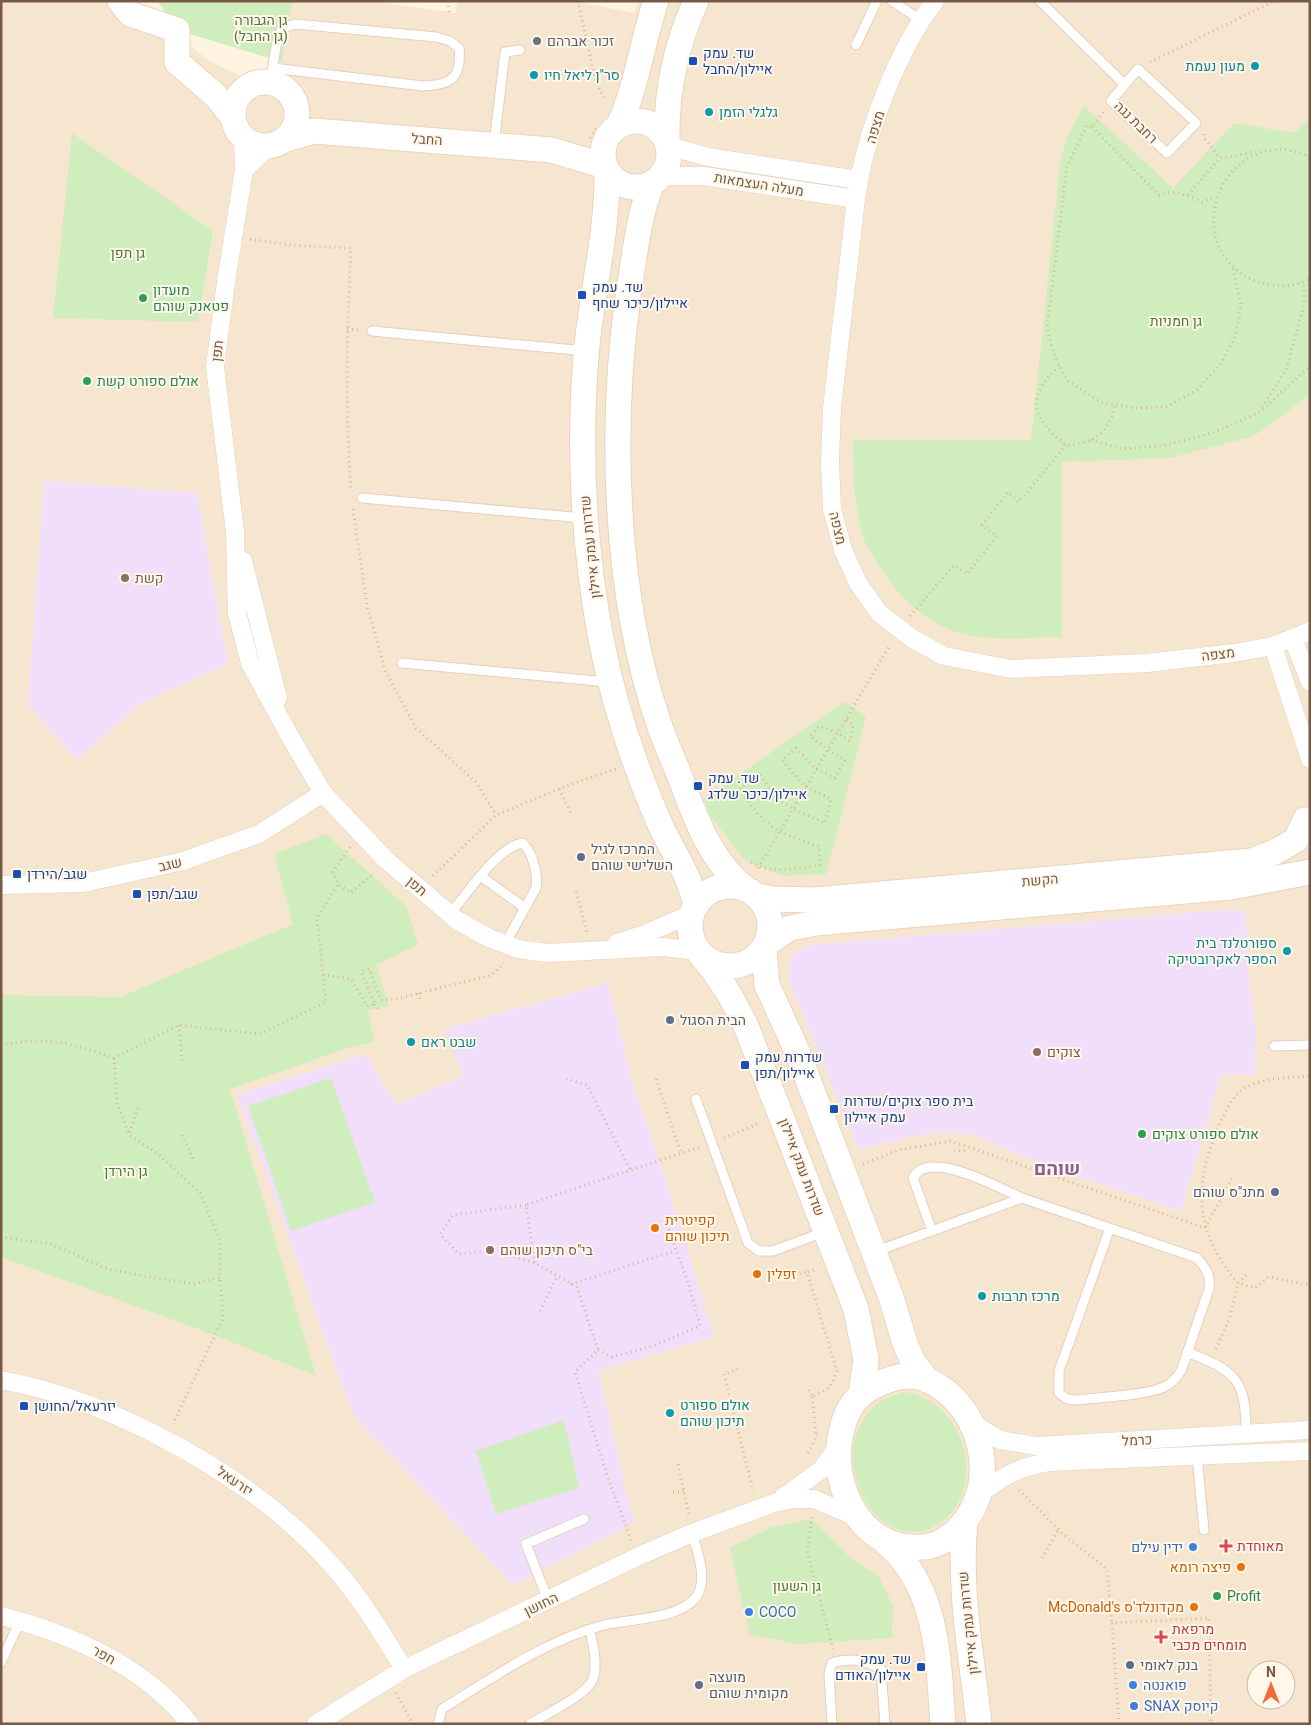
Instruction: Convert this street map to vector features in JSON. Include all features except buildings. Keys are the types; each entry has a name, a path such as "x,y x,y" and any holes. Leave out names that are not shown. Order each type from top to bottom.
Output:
{"main road":[{"path":"120,1 130,14 177,30 177,62 230,101 234,124 243,138 257,146 277,143 297,121 297,110"},
{"path":"656,1 645,32 629,100 603,149 606,169 615,180 629,187 641,187 657,180"},
{"path":"696,1 680,43 668,98 670,158 657,180 642,213 635,253 622,350 618,437 622,542 636,633 660,725 690,805 716,855 733,879 751,892 766,907 771,922 765,946 768,985 797,1051 874,1252 905,1343 913,1362 927,1380 953,1397 970,1422 980,1447 983,1468 979,1494 965,1521 953,1534 929,1547 901,1547 885,1542"},
{"path":"230,101 248,86 271,75 288,92 297,110 314,131"},
{"path":"615,129 630,121 642,121 656,127 668,143"},
{"name":"החבל","path":"540,149 576,146 615,129"},
{"name":"החבל","path":"277,143 314,131 494,144 540,149 576,157 606,169"},
{"name":"שדרות עמק איילון","path":"606,169 608,191 587,351 583,437 585,518 592,583 611,682 626,736 658,819 693,891 693,910"},
{"path":"1308,815 1304,831 1310,853"},
{"name":"הקשת","path":"751,892 773,899 815,900 1252,861 1276,852 1296,840 1308,815"},
{"name":"הקשת","path":"765,946 790,928 816,923 1231,887 1310,872"},
{"path":"751,892 725,886 711,890 700,899 693,910 689,928 692,942 699,952 714,964 728,967 742,965 755,958 765,946"},
{"name":"שדרות עמק איילון","path":"699,952 716,970 746,1026 826,1231 861,1327 866,1360 861,1394"},
{"path":"927,1380 903,1376 889,1379 861,1394 850,1407 843,1424 827,1441 841,1483 856,1517 911,1568 932,1621 943,1724"},
{"name":"שדרות עמק איילון","path":"965,1521 962,1545 964,1599 979,1724"}],"street":[{"name":"מצפה","path":"935,1 905,49 884,96 858,180 832,408 830,462 832,509 842,550 858,583 879,613 944,656 1011,669 1148,663 1273,646 1310,632"},
{"name":"תפן","path":"243,138 244,170 215,367 235,532 237,613 250,663 292,740 323,793 385,859 450,914 489,938 512,946 562,953 663,947 699,952"},
{"path":"244,170 277,143"},
{"name":"מעלה העצמאות","path":"668,143 708,157 858,180"},
{"name":"מעלה העצמאות","path":"657,180 704,176 856,199"},
{"path":"1293,639 1310,682"},
{"path":"1273,646 1310,759"},
{"name":"שגב","path":"1,885 83,883 183,862 260,834 323,793"},
{"name":"תפן","path":"592,950 645,934 693,910"},
{"name":"יזרעאל","path":"1,1380 94,1406 214,1466 276,1510 328,1561 365,1608 404,1669"},
{"name":"כרמל","path":"970,1422 1000,1440 1036,1446 1310,1430"},
{"name":"החושן","path":"774,1503 807,1482 822,1469 827,1441"},
{"name":"כרמל","path":"979,1494 1004,1476 1018,1469 1049,1462 1310,1451"},
{"name":"החושן","path":"316,1724 404,1669 548,1600 691,1527 794,1499 814,1499 856,1517"},
{"name":"חפר","path":"1,1616 77,1640 114,1660 154,1687 190,1724"}],"lane":[{"path":"856,44 877,1"},
{"path":"892,1 922,21"},
{"path":"1040,1 1124,84"},
{"path":"305,23 436,37 450,41 459,48 460,60 450,81 442,85 423,86 271,75 278,36 283,28 305,23"},
{"path":"494,144 504,52 520,50"},
{"name":"רחבת נגה","path":"1138,69 1196,123 1167,152 1111,101 1138,69"},
{"path":"372,331 587,351"},
{"path":"362,498 585,518"},
{"path":"402,663 611,682"},
{"path":"450,914 498,857 513,845 523,843 530,850 537,879 536,888 525,908 512,946"},
{"path":"482,877 525,908"},
{"path":"1274,1046 1310,1045"},
{"path":"696,1099 748,1243 759,1251 773,1251 826,1231"},
{"path":"932,1231 913,1178 916,1172 923,1167 949,1168 1022,1198 1110,1228 1197,1258 1205,1268 1210,1279 1209,1288 1181,1371 1175,1380 1166,1386 1149,1391 1076,1400 1067,1399 1059,1394 1059,1371 1110,1228"},
{"path":"874,1252 1022,1198"},
{"path":"1188,1352 1219,1365 1235,1378 1243,1392 1246,1434"},
{"path":"1197,1456 1204,1530"},
{"path":"548,1600 526,1544 584,1519"},
{"path":"438,1724 442,1709 507,1669 570,1636 668,1613 688,1606 701,1587 701,1569 691,1527"},
{"path":"1,1662 20,1621"},
{"path":"530,1724 586,1690 594,1678 595,1661 590,1630"},
{"path":"832,1724 829,1673 832,1663 843,1659 868,1662 880,1669 885,1724"}],"path":[{"path":"448,1 449,12"},
{"path":"578,1 596,83 606,100"},
{"path":"1138,69 1176,47 1274,1"},
{"path":"1092,127 1111,101"},
{"path":"1215,198 1202,202 1188,195 1170,191 1159,195 1087,124 1067,167 1047,328 1059,366 1068,381 1101,402 1134,408 1166,407 1196,391 1220,365 1236,334 1241,305 1232,265"},
{"path":"1310,157 1301,152 1277,150 1257,154 1239,164 1225,179 1215,198 1212,216 1214,234 1221,251 1232,265 1247,278 1265,284 1285,286 1310,279"},
{"path":"1188,195 1220,158"},
{"path":"1260,412 1286,370 1304,305 1304,282"},
{"path":"1059,366 1045,379 1039,391 1036,412 1047,430 1066,445 1084,444 1103,433 1112,418 1115,405"},
{"path":"1090,440 1123,449 1162,446 1215,432 1260,412 1310,366"},
{"path":"751,892 758,866 899,628 954,565 967,574 997,536 982,525 1008,492 1019,502 1066,445"},
{"path":"744,856 758,866 782,870 820,865 819,846 779,832 753,811 740,788 760,775 777,799 792,809 825,823 831,799 806,787 782,760 796,748 816,769 835,778 845,760 810,736 820,726 838,733 850,741 854,725 846,719"},
{"path":"420,889 496,814 619,768"},
{"path":"559,789 572,815"},
{"path":"360,832 333,872 338,884 351,892 372,875 385,859"},
{"path":"1,1045 31,1039 72,1043 114,1058 179,1025 260,1034 326,1002 317,918 338,884"},
{"path":"576,892 592,950"},
{"path":"379,1010 361,972 369,970 381,1000 419,993 492,974 512,946"},
{"path":"323,975 351,979 367,1006 375,1004"},
{"path":"419,993 420,1000"},
{"path":"179,1025 182,1061"},
{"path":"114,1058 117,1102 130,1135 157,1153 200,1193 220,1240 223,1318 164,1441"},
{"path":"1205,1228 1201,1199 1203,1170 1208,1152 1225,1112 1240,1091 1267,1080 1310,1076"},
{"path":"656,1078 682,1153"},
{"path":"566,1079 587,1085 631,1171"},
{"path":"130,1135 138,1108"},
{"path":"182,1135 194,1161"},
{"path":"843,1171 899,1150 951,1141 1205,1228"},
{"path":"954,1151 964,1151 966,1147"},
{"path":"659,1162 526,1205 453,1215 440,1234 459,1254 492,1251 535,1263 577,1287 598,1350 612,1357 650,1347 700,1326 689,1286 668,1229 666,1229"},
{"path":"1205,1228 1234,1176"},
{"path":"526,1205 535,1263"},
{"path":"1,1237 52,1244 108,1269 156,1278 194,1284 220,1277"},
{"path":"571,1284 675,1251"},
{"path":"796,1280 794,1275 825,1266"},
{"path":"807,1272 837,1371 830,1387 812,1397"},
{"path":"1246,1275 1238,1283 1255,1288 1268,1277 1310,1285"},
{"path":"540,1311 558,1276"},
{"path":"598,1350 575,1372 607,1475 632,1540"},
{"path":"738,1369 724,1374 754,1494"},
{"path":"809,1390 827,1441"},
{"path":"678,1464 691,1527"},
{"path":"1004,1476 1059,1529 1108,1569 1119,1724"},
{"path":"673,1492 684,1491"},
{"path":"814,1499 807,1551 836,1662"},
{"path":"1042,1558 1059,1529"},
{"path":"1112,1623 1209,1618 1211,1724"},
{"path":"389,1679 413,1724"},
{"path":"1299,1724 1310,1724"}],"shaded area":[{"name":"שוהם","path":"1,1 136,1 209,61 276,93 291,1 370,1 456,13 457,1 574,1 634,13 639,1 1310,1 1310,1724 1,1724"},
{"name":"קשת","path":"44,481 197,493 228,664 141,703 77,760 28,705"},
{"name":"צוקים","path":"1235,909 1236,912 1240,909 1244,910 1247,926 1248,974 1256,1028 1255,1075 1221,1075 1181,1211 1042,1164 971,1134 937,1132 858,1149 789,980 789,968 794,954 808,945"},
{"name":"בי\"ס תיכון שוהם","path":"608,983 635,1092 656,1149 714,1337 598,1370 634,1523 513,1585 353,1415 237,1095 366,1054 396,1105 463,1076 444,1029"}],"green space":[{"name":"גן הגבורה (גן החבל)","path":"158,1 292,1 282,62 177,30"},
{"name":"גן חמניות","path":"1084,106 1173,188 1234,123 1294,133 1310,119 1310,395 1254,436 1170,458 1062,462 1062,637 998,638 972,636 946,628 921,613 899,593 882,570 864,540 859,522 854,487 853,440 1031,440 1060,166 1066,139"},
{"name":"גן תפן","path":"72,133 213,231 198,322 53,318"},
{"path":"845,701 866,717 826,874 783,876 745,861 710,815 704,799"},
{"name":"גן הירדן","path":"326,834 406,906 418,944 376,965 389,1006 368,1010 374,1042 348,1048 230,1089 316,1376 217,1336 1,1257 1,995 120,997 293,924 274,854"},
{"path":"331,1078 375,1202 291,1231 248,1106"},
{"path":"904,1392 921,1396 947,1416 957,1431 963,1447 966,1464 966,1481 961,1497 953,1511 943,1521 931,1528 919,1531 906,1531 893,1527 881,1520 870,1508 860,1492 853,1456 855,1439 861,1423 872,1409 886,1399"},
{"path":"564,1420 579,1488 496,1514 476,1451"},
{"name":"גן השעון","path":"811,1519 852,1559 878,1575 893,1606 892,1638 797,1644 749,1634 730,1548 772,1527"}],"place":[{"name":"זכור אברהם","path":"537,41"},
{"name":"שד. עמק איילון/החבל","path":"693,61"},
{"name":"מעון נעמת","path":"1255,66"},
{"name":"סר\"ן ליאל חיו","path":"534,75"},
{"name":"גלגלי הזמן","path":"709,112"},
{"name":"שד. עמק איילון/כיכר שחף","path":"582,295"},
{"name":"מועדון פטאנק שוהם","path":"143,298"},
{"name":"אולם ספורט קשת","path":"87,381"},
{"name":"קשת","path":"125,578"},
{"name":"שד. עמק איילון/כיכר שלדג","path":"698,786"},
{"name":"המרכז לגיל השלישי שוהם","path":"581,857"},
{"name":"שגב/הירדן","path":"17,874"},
{"name":"שגב/תפן","path":"137,894"},
{"name":"ספורטלנד בית הספר לאקרובטיקה","path":"1287,951"},
{"name":"הבית הסגול","path":"670,1020"},
{"name":"שבט ראם","path":"411,1042"},
{"name":"צוקים","path":"1037,1052"},
{"name":"שדרות עמק איילון/תפן","path":"745,1065"},
{"name":"בית ספר צוקים/שדרות עמק איילון","path":"834,1109"},
{"name":"אולם ספורט צוקים","path":"1142,1134"},
{"name":"מתנ\"ס שוהם","path":"1275,1192"},
{"name":"קפיטרית תיכון שוהם","path":"655,1228"},
{"name":"בי\"ס תיכון שוהם","path":"490,1250"},
{"name":"זפלין","path":"757,1274"},
{"name":"מרכז תרבות","path":"982,1296"},
{"name":"יזרעאל/החושן","path":"24,1406"},
{"name":"אולם ספורט תיכון שוהם","path":"670,1413"},
{"name":"מאוחדת","path":"1226,1546"},
{"name":"ידין עילם","path":"1193,1547"},
{"name":"פיצה רומא","path":"1241,1567"},
{"name":"Profit","path":"1217,1596"},
{"name":"McDonald's מקדונלד'ס","path":"1194,1607"},
{"name":"COCO","path":"749,1612"},
{"name":"מרפאת מומחים מכבי","path":"1161,1637"},
{"name":"בנק לאומי","path":"1130,1665"},
{"name":"שד. עמק איילון/האודם","path":"921,1667"},
{"name":"מועצה מקומית שוהם","path":"699,1685"},
{"name":"פואנטה","path":"1133,1685"},
{"name":"SNAX קיוסק","path":"1134,1706"}],"district":[{"name":"שוהם","path":"1057,1168"}]}
